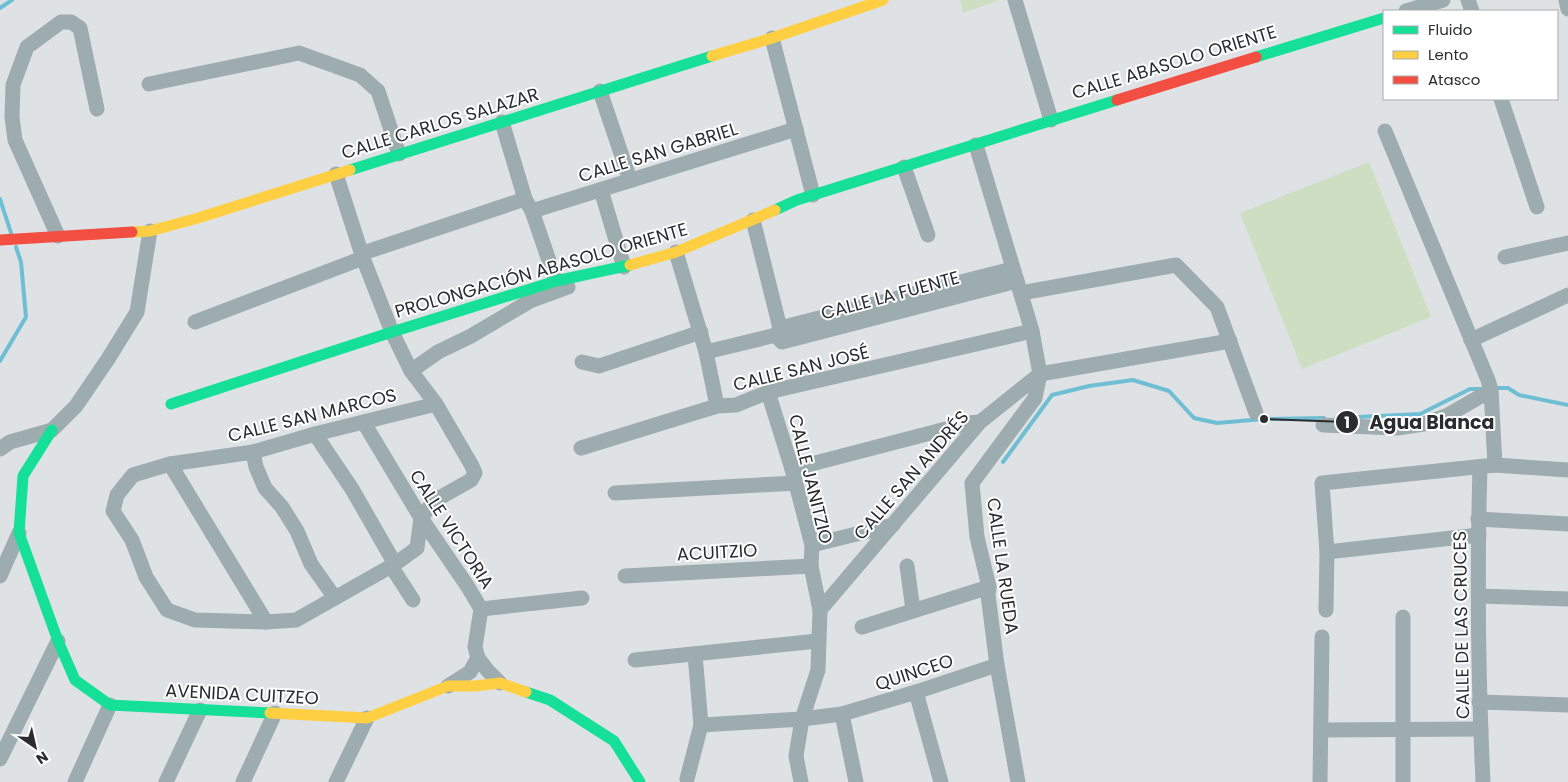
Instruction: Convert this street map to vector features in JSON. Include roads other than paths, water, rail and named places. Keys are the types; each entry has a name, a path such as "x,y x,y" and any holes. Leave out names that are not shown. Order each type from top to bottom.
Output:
{"street":[{"name":"CALLE CARLOS SALAZAR","path":"0,240 150,231 198,218 600,90 772,38 883,0"},
{"path":"1015,0 1051,120"},
{"path":"1409,10 1443,0"},
{"path":"1566,0 1568,9"},
{"name":"CALLE ABASOLO ORIENTE","path":"976,145 1051,120 1383,18"},
{"path":"58,236 15,140 12,116 13,86 27,47 60,22 71,22 80,28 97,109"},
{"path":"772,38 813,195"},
{"path":"149,84 299,53 360,75 378,91 399,154"},
{"path":"600,90 630,180"},
{"path":"1501,100 1537,207"},
{"path":"502,122 528,205 556,281"},
{"name":"CALLE SAN GABRIEL","path":"196,322 363,255 528,205 600,190 796,129"},
{"name":"CALLE DE LAS CRUCES","path":"1385,131 1472,340 1490,389 1488,466 1479,527 1478,596 1483,782"},
{"path":"976,145 1032,331 1040,374 1230,341 1256,413"},
{"name":"PROLONGACIÓN ABASOLO ORIENTE","path":"171,404 556,281 624,267 676,252 797,200 976,145"},
{"path":"904,167 928,234"},
{"path":"170,464 266,622 296,620 393,565 417,548 422,518 434,501 471,480 475,473 436,404 411,372 392,332 363,255 336,174"},
{"path":"600,190 624,267"},
{"path":"753,220 778,332"},
{"path":"0,576 19,533 22,476 52,430 76,406 137,312 150,231"},
{"path":"1505,257 1568,244"},
{"path":"676,252 701,332 717,406"},
{"name":"CALLE LA FUENTE","path":"706,352 752,342 778,332 1017,281 1176,265 1217,307 1230,341"},
{"path":"411,372 438,352 471,336 530,301 606,271"},
{"path":"1472,340 1568,295"},
{"name":"CALLE SAN JOSÉ","path":"581,448 717,406 736,404 768,392 1032,331"},
{"path":"582,362 599,366 701,332"},
{"name":"CALLE SAN ANDRÉS","path":"820,610 980,422 1040,374"},
{"name":"CALLE LA RUEDA","path":"1018,782 997,665 988,594 989,587 977,537 972,483 1034,398 1040,374"},
{"path":"1323,425 1397,428 1424,424 1448,416 1490,389"},
{"name":"CALLE JANITZIO","path":"768,392 794,476 812,545 811,566 820,610 818,670 802,720 796,756 801,782"},
{"name":"CALLE SAN MARCOS","path":"266,622 195,620 167,610 146,578 132,540 112,511 117,495 134,475 170,464 253,452 315,434 436,404"},
{"path":"615,494 794,476 959,425 980,422"},
{"name":"CALLE VICTORIA","path":"364,423 481,609 476,647 478,658"},
{"path":"0,449 10,442 52,430"},
{"path":"315,434 352,489 413,600"},
{"path":"253,452 256,467 266,488 282,507 296,531 311,564 335,598"},
{"path":"1326,610 1327,552 1322,483 1488,466 1568,470"},
{"path":"1327,552 1479,527 1568,524"},
{"path":"812,545 894,525"},
{"path":"19,533 58,641 75,680 110,706 75,782"},
{"name":"ACUITZIO","path":"625,576 811,566"},
{"path":"907,566 913,610"},
{"path":"862,627 989,587"},
{"path":"1478,596 1568,599"},
{"path":"481,609 582,598"},
{"path":"1403,617 1403,782"},
{"path":"1320,782 1322,637"},
{"path":"0,759 58,641"},
{"path":"634,660 818,641"},
{"path":"687,779 701,725 694,654"},
{"path":"448,686 470,672 478,658 500,683"},
{"name":"QUINCEO","path":"701,725 802,720 842,714 997,665"},
{"name":"AVENIDA CUITZEO","path":"110,706 367,718 448,686 475,686 500,683 550,700 614,741 640,782"},
{"path":"916,692 940,782"},
{"path":"1480,702 1568,705"},
{"path":"166,782 200,710"},
{"path":"243,782 276,713"},
{"path":"842,714 856,782"},
{"path":"336,782 367,718"},
{"path":"1320,730 1481,729"}],"waterway":[{"path":"0,8 12,0"},
{"path":"0,199 11,233"},
{"path":"0,361 26,317 21,262 16,247"},
{"path":"1003,462 1052,395 1089,386 1133,380 1169,391 1194,418 1217,423 1264,419 1324,418"},
{"path":"1495,388 1508,388 1519,395 1568,405"},
{"path":"1336,418 1420,414 1470,389 1483,389"}],"place":[{"name":"Agua Blanca","path":"1264,419"}]}
